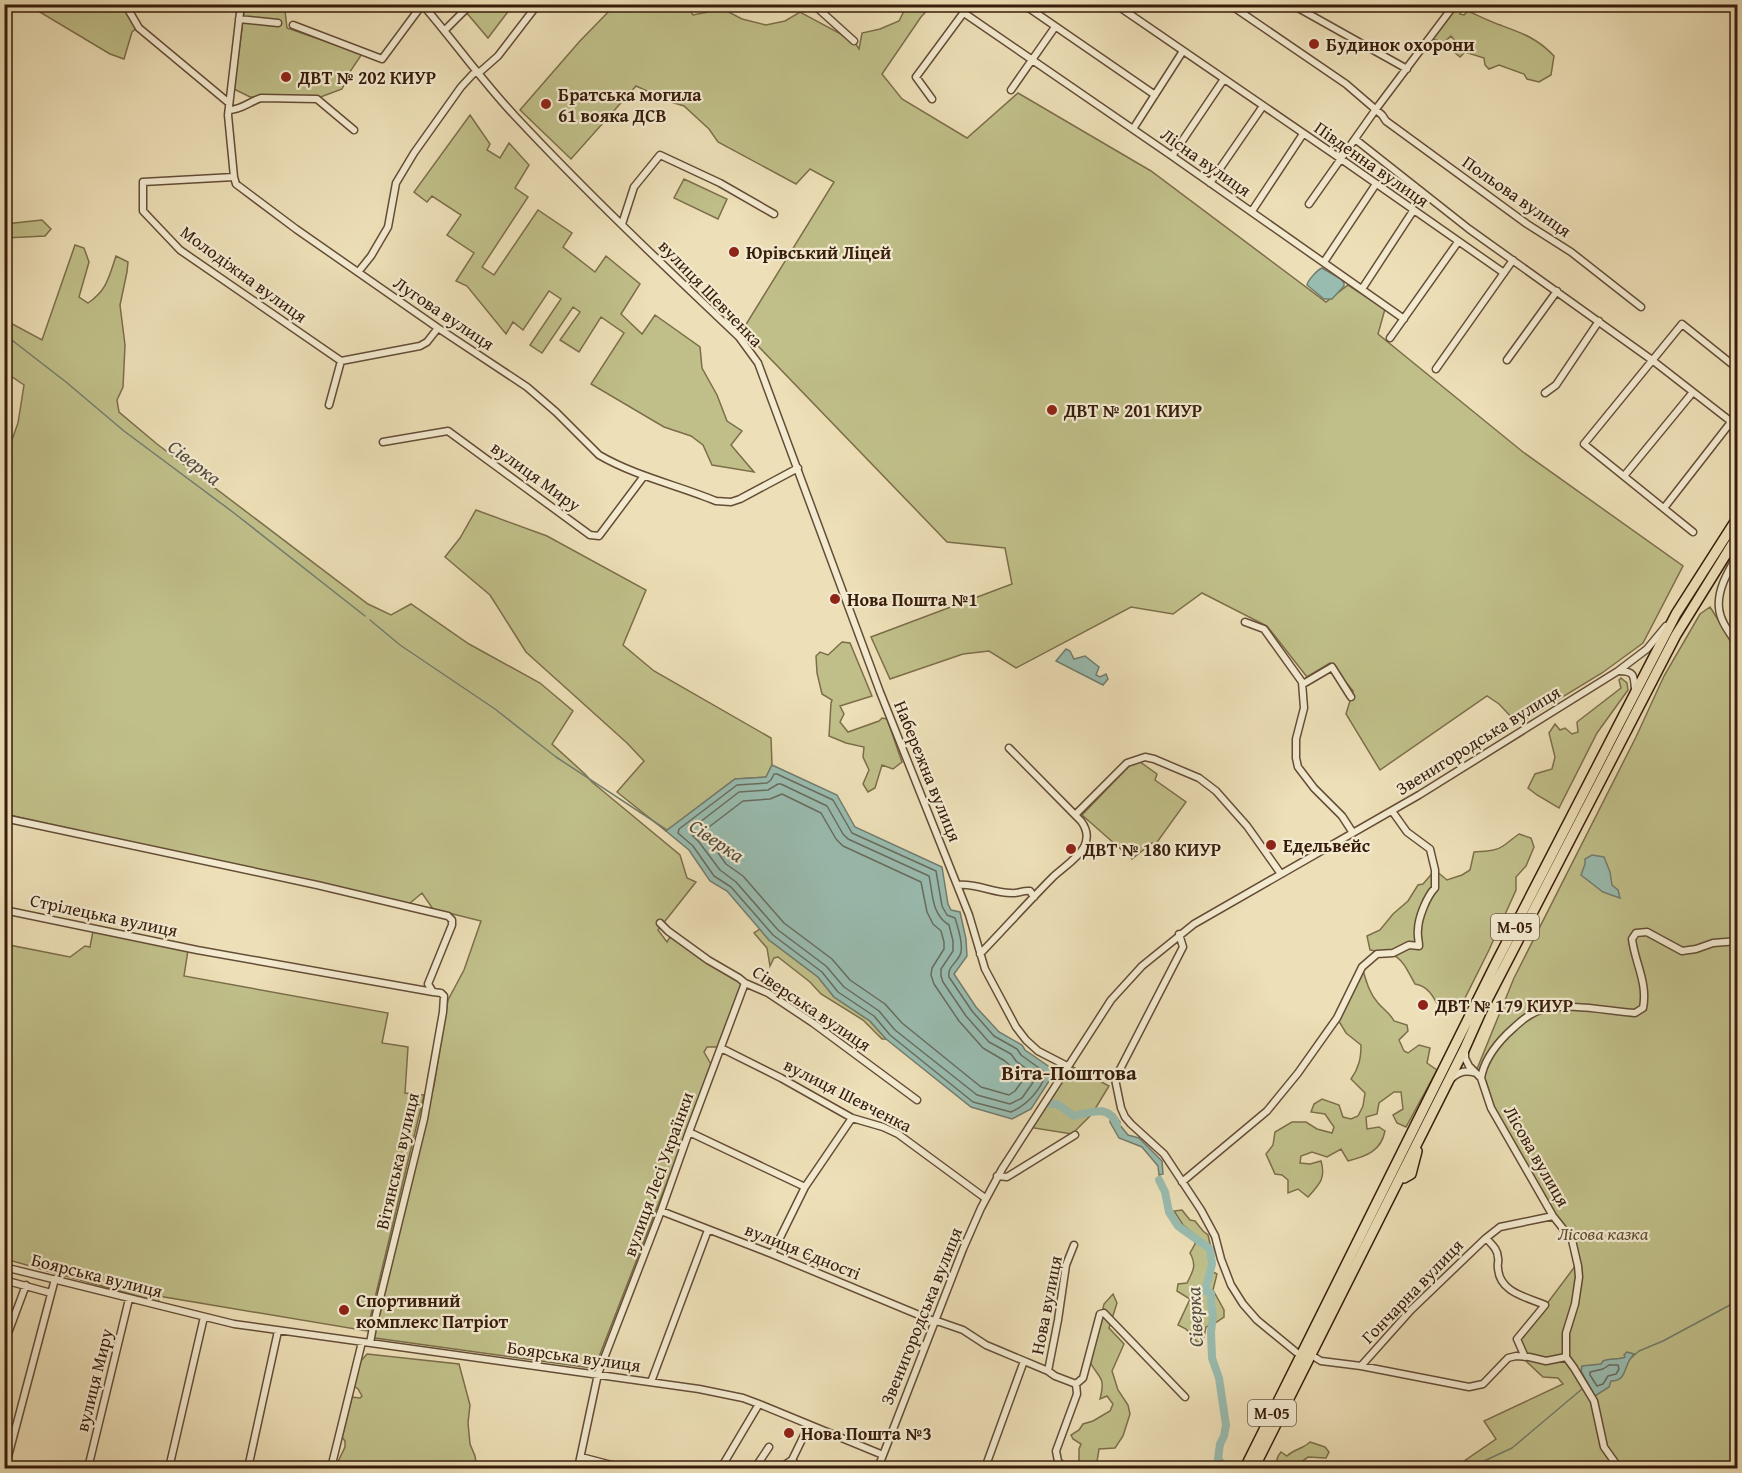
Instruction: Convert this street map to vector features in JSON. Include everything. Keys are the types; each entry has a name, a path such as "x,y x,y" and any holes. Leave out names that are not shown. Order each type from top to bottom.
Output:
{"highway":[{"name":"М-05","path":"1312,1350 1408,1139 1635,692 1676,614 1737,517"},
{"name":"М-05","path":"1248,1468 1300,1359 1312,1350 1400,1177 1404,1178 1411,1174 1419,1138 1642,698 1691,609 1737,535"},
{"path":"1400,1177 1397,1175 1397,1167 1408,1139"}],"street":[{"path":"125,4 139,28 229,103"},
{"path":"234,177 229,103 241,4"},
{"path":"444,30 471,4"},
{"path":"359,271 380,242 388,226 396,183 414,153 473,74 481,71 498,56 538,4"},
{"path":"813,4 854,41"},
{"path":"932,99 916,78 970,4"},
{"path":"1023,4 1155,95"},
{"name":"Південна вулиця","path":"1115,4 1504,273"},
{"name":"Польова вулиця","path":"1229,4 1346,84 1376,109 1386,121 1571,252 1641,307"},
{"path":"1291,4 1407,69"},
{"path":"1309,204 1376,109 1455,4"},
{"path":"293,25 382,59 422,5"},
{"name":"вулиця Шевченка","path":"422,5 477,72 557,161 739,337 758,363 871,668"},
{"name":"Лісна вулиця","path":"964,13 1252,211 1404,319"},
{"path":"239,19 278,23"},
{"path":"1011,90 1055,27"},
{"path":"1133,129 1183,51"},
{"path":"1172,156 1224,79"},
{"path":"229,110 237,110 261,98 316,99 354,130"},
{"path":"1210,183 1263,106"},
{"path":"1252,211 1303,134"},
{"name":"Південна вулиця","path":"1355,139 1469,229 1652,360 1737,427"},
{"path":"622,224 634,187 660,155 720,183 774,214"},
{"name":"Лугова вулиця","path":"234,177 236,184 296,229 527,387 599,455 644,476 724,503 740,500 798,468"},
{"name":"Молодіжна вулиця","path":"234,177 143,182 143,211 180,250 341,361"},
{"path":"1324,262 1376,184"},
{"path":"1362,289 1413,211"},
{"path":"1390,338 1458,242"},
{"path":"1436,369 1513,260"},
{"path":"1507,360 1557,291"},
{"path":"1545,393 1556,385 1599,321"},
{"path":"1693,532 1584,444 1682,324 1737,369"},
{"path":"329,405 341,361 420,346 427,342 438,328"},
{"path":"1624,476 1693,393"},
{"path":"1664,508 1731,422"},
{"name":"вулиця Миру","path":"383,442 448,431 590,534 599,536 644,476"},
{"path":"1737,554 1726,575 1719,608 1724,623 1737,646"},
{"name":"Звенигородська вулиця","path":"878,1468 934,1321 997,1176 1094,1024 1120,988 1179,934 1201,919 1392,811 1618,670 1647,649 1676,614"},
{"path":"1245,622 1264,629 1303,684 1304,708 1296,739 1298,767 1314,788 1342,816 1353,833"},
{"path":"1303,684 1332,667 1351,697"},
{"name":"Набережна вулиця","path":"871,668 958,885 987,974 1020,1033 1038,1051 1067,1066"},
{"path":"1618,670 1632,674 1635,692"},
{"path":"980,954 1080,853 1087,836 1086,828 1076,814 1009,748"},
{"path":"1076,814 1127,763 1145,758 1154,759 1199,778 1216,791 1247,826 1281,874"},
{"path":"1182,1182 1267,1112 1337,1018 1362,967 1377,954 1394,953 1409,945 1419,946 1419,919 1429,893 1435,888 1433,857 1430,849 1407,832 1392,811"},
{"name":"Вітянська вулиця","path":"4,818 217,863 448,916 452,920 428,984 434,993 441,993 445,1000 424,1119 370,1343"},
{"path":"958,885 1012,894 1024,890 1030,891 1034,897"},
{"name":"Стрілецька вулиця","path":"4,910 197,950 434,993"},
{"name":"Сіверська вулиця","path":"660,923 708,960 745,983 768,993 813,1023 917,1100"},
{"path":"1446,1084 1462,1071 1478,1076 1498,1043 1523,1019 1540,1010 1567,1006 1635,1013 1643,1008 1645,998 1643,984 1633,951 1632,939 1636,933 1647,932 1682,951 1696,949 1713,942 1737,941"},
{"path":"1179,934 1183,946 1114,1079 1121,1108 1131,1124 1161,1151 1205,1216 1215,1236 1231,1285 1244,1304 1257,1320 1300,1359"},
{"name":"вулиця Лесі Українки","path":"578,1468 598,1374 745,983"},
{"name":"вулиця Шевченка","path":"721,1048 781,1078 852,1118 898,1134 986,1198"},
{"name":"Лісова вулиця","path":"1465,1048 1465,1058 1478,1076 1491,1108 1553,1215 1572,1240 1579,1277 1575,1304 1566,1333 1566,1357"},
{"path":"771,1254 805,1187 852,1118"},
{"path":"689,1132 805,1187"},
{"path":"997,1176 1007,1177 1075,1135"},
{"name":"вулиця Єдності","path":"661,1211 934,1321"},
{"name":"Гончарна вулиця","path":"1361,1366 1412,1310 1485,1238 1500,1227 1553,1215"},
{"path":"651,1382 708,1230"},
{"name":"Гончарна вулиця","path":"1485,1238 1496,1250 1499,1276 1510,1291 1545,1305 1517,1340 1525,1356"},
{"name":"Нова вулиця","path":"1048,1371 1066,1265 1074,1245"},
{"name":"Боярська вулиця","path":"4,1267 204,1317 278,1331 598,1374 733,1396 759,1404 883,1455"},
{"path":"5,1468 55,1279"},
{"path":"4,1280 51,1293"},
{"path":"4,1344 26,1286"},
{"name":"вулиця Миру","path":"88,1468 129,1299"},
{"path":"1064,1468 1058,1461 1056,1451 1077,1394 1076,1384 1083,1378 1100,1314 1104,1313 1185,1397"},
{"path":"168,1468 204,1317"},
{"name":"Нова вулиця","path":"934,1321 963,1330 986,1345 1076,1384"},
{"path":"248,1468 278,1331"},
{"path":"331,1468 362,1342"},
{"path":"1312,1350 1321,1361 1361,1366 1469,1387 1483,1384 1508,1358 1525,1356 1546,1361 1566,1357 1594,1401 1604,1447 1619,1468"},
{"name":"Нова вулиця","path":"985,1468 1024,1361"},
{"path":"722,1468 759,1404"},
{"path":"780,1468 792,1460 809,1425"},
{"path":"755,1468 768,1447"},
{"path":"581,1457 623,1468"},
{"path":"792,1460 799,1468"}],"green space":[{"path":"28,5 125,5 137,28 132,32 124,59 110,54"},
{"path":"245,5 285,11 287,28 362,54 343,82 342,89 318,98 286,95 250,97 234,89"},
{"path":"471,5 513,5 488,38 465,11"},
{"path":"615,5 687,5 693,15 723,9 742,19 766,25 785,21 800,12 854,41 859,49 862,33 899,21 907,5 932,5 921,17 882,74 902,99 967,138 1018,93 1151,171 1326,302 1348,285 1385,309 1378,334 1523,452 1683,566 1643,643 1602,673 1518,724 1499,704 1487,696 1380,770 1346,714 1353,691 1330,663 1307,677 1267,626 1202,593 1173,614 1131,607 1016,668 989,651 963,654 890,679 871,637 1012,584 1005,548 947,542 759,347 745,326 834,182 810,169 796,184 718,142 709,129 684,106 636,86 571,159 520,110 579,42"},
{"path":"1457,5 1466,5 1460,14 1464,15 1468,11 1535,40 1554,56 1551,75 1539,82 1527,79 1524,74 1499,65 1489,69 1485,65 1484,58 1465,52 1460,57 1453,51 1456,42 1451,36 1443,43 1434,39 1435,34"},
{"path":"470,115 490,144 487,150 500,158 509,143 529,165 515,188 528,197 482,267 494,275 538,210 572,233 563,247 595,272 606,256 640,284 621,314 642,334 655,315 700,347 702,368 717,395 727,421 742,431 731,445 754,472 712,465 703,445 691,436 664,427 591,384 624,333 601,317 579,352 560,340 580,312 573,307 542,353 530,345 561,299 549,291 523,330 513,322 506,334 467,286 456,281 474,253 447,235 461,215 432,196 427,202 414,192"},
{"path":"684,179 727,199 718,219 674,198"},
{"path":"42,220 51,229 45,236 5,238 5,224"},
{"path":"75,245 84,248 89,262 79,297 88,303 103,288 116,256 128,262 120,305 125,345 123,387 117,400 119,412 157,444 368,604 391,615 411,604 469,644 540,683 573,711 552,744 592,782 680,855 687,878 696,882 658,930 667,942 670,937 738,979 743,989 719,1047 707,1047 704,1052 712,1066 597,1362 591,1368 375,1338 371,1328 434,1085 448,1000 464,970 481,921 433,909 422,893 409,904 5,814 4,462 18,423 24,385 5,372 5,320 42,340"},
{"path":"476,510 547,536 646,590 623,645 654,671 771,738 772,765 766,777 735,779 666,831 617,792 644,761 526,652 490,595 445,557 460,538"},
{"name":"Лісова казка","path":"1710,607 1738,651 1737,1468 1454,1468 1496,1439 1484,1421 1563,1384 1558,1378 1543,1377 1527,1362 1519,1341 1576,1265 1577,1255 1494,1107 1486,1081 1477,1069 1514,978 1636,737 1664,676 1700,614"},
{"path":"842,642 850,643 872,696 840,706 844,714 840,722 848,732 882,718 887,719 902,762 893,769 882,765 875,788 868,792 863,784 869,770 863,757 864,747 829,736 832,700 822,694 817,673 816,656 820,652 828,655"},
{"path":"1621,678 1627,683 1628,690 1597,733 1559,808 1528,788 1535,774 1552,769 1555,757 1549,733 1555,724 1560,730 1565,728 1572,734 1578,732 1577,722 1621,688 1619,680"},
{"path":"1140,762 1157,774 1155,780 1186,802 1155,845 1152,843 1132,859 1082,815 1129,766"},
{"path":"1519,834 1531,838 1534,847 1526,866 1516,877 1516,890 1489,950 1463,1002 1456,1010 1439,1007 1427,989 1415,984 1398,958 1388,953 1370,950 1367,936 1380,930 1408,901 1418,885 1423,884 1435,870 1447,880 1462,875 1470,870 1474,852 1496,849"},
{"path":"760,929 769,940 818,977 834,997 870,1021 886,1039 882,1039 863,1020 821,994 810,982 778,957 774,958 770,966 767,948 754,933"},
{"path":"93,931 188,950 184,976 388,1013 382,1043 408,1047 405,1093 424,1095 367,1331 158,1296 159,1302 5,1259 4,968 9,945 70,957 85,946 90,947"},
{"path":"1362,967 1375,999 1394,1021 1407,1025 1408,1031 1399,1040 1404,1051 1408,1053 1419,1045 1430,1048 1427,1063 1437,1070 1406,1127 1397,1123 1393,1115 1403,1109 1401,1092 1394,1092 1379,1103 1377,1114 1366,1117 1367,1129 1379,1127 1385,1131 1377,1148 1367,1155 1348,1161 1341,1149 1327,1157 1312,1152 1301,1156 1300,1163 1310,1164 1321,1161 1323,1172 1321,1180 1308,1197 1298,1189 1288,1193 1288,1180 1282,1175 1275,1174 1266,1154 1273,1145 1275,1132 1292,1122 1306,1122 1317,1129 1332,1133 1334,1127 1325,1114 1311,1112 1314,1104 1322,1099 1339,1105 1343,1117 1351,1119 1358,1116 1363,1106 1365,1093 1351,1079 1359,1063 1361,1045 1346,1033 1337,1018"},
{"path":"1073,1067 1109,1086 1092,1114 1072,1134 1028,1127"},
{"path":"1182,1210 1208,1235 1214,1260 1213,1272 1217,1274 1213,1290 1224,1310 1224,1317 1206,1327 1204,1337 1198,1343 1186,1329 1178,1325 1190,1299 1177,1291 1178,1284 1187,1283 1191,1275 1194,1265 1190,1253 1195,1244 1194,1234 1183,1225 1174,1211"},
{"path":"1113,1294 1117,1303 1109,1328 1124,1344 1112,1371 1118,1390 1128,1405 1130,1414 1123,1436 1115,1448 1099,1449 1096,1468 1079,1468 1081,1444 1071,1435 1083,1424 1110,1411 1113,1404 1107,1396 1100,1399 1101,1378 1090,1362 1104,1304"},
{"path":"367,1354 459,1364 470,1405 468,1423 470,1444 477,1468 335,1468 345,1447 342,1437 352,1397 362,1396 354,1386 359,1363"},
{"path":"1310,1442 1325,1447 1329,1452 1326,1458 1308,1457 1288,1468 1279,1468 1277,1460 1281,1452 1287,1456"}],"water":[{"path":"1322,268 1344,283 1332,299 1324,299 1307,285 1313,275"},
{"path":"1066,649 1070,651 1074,659 1085,656 1099,667 1096,675 1100,677 1106,674 1108,679 1103,685 1056,661"},
{"path":"772,765 837,795 855,827 942,867 948,904 951,910 960,912 966,939 967,956 954,974 976,1007 999,1032 1022,1045 1025,1050 1054,1070 1031,1109 1012,1119 971,1107 886,1039 870,1021 834,997 818,977 769,940 727,891 710,881 689,850 666,831 735,779 766,777"},
{"path":"1592,855 1604,857 1612,885 1618,890 1620,898 1603,892 1581,875 1585,859"},
{"path":"1114,1114 1128,1135 1139,1138 1162,1161 1163,1174 1159,1175 1158,1166 1142,1147 1119,1138 1110,1122 1111,1115"},
{"path":"1627,1352 1634,1354 1623,1375 1611,1381 1609,1387 1595,1396 1581,1371 1582,1366 1622,1358"}],"waterway":[{"name":"Сіверка","path":"4,334 124,431 234,513 365,616"},
{"name":"Сіверка","path":"370,620 400,645 495,709 556,757 667,830"},
{"name":"Сіверка","path":"1051,1104 1057,1104 1074,1116 1104,1112 1114,1118 1117,1125"},
{"name":"Сіверка","path":"1159,1180 1165,1192 1169,1212 1178,1226 1210,1249 1212,1264 1205,1291 1211,1293 1212,1358 1219,1378 1226,1425 1218,1459 1226,1468"},
{"path":"1632,1357 1639,1351 1738,1302"},
{"path":"1469,1468 1512,1448 1582,1389"}],"place":[{"name":"Будинок охорони","path":"1314,44"},
{"name":"ДВТ № 202 КИУР","path":"286,77"},
{"name":"Братська могила 61 вояка ДСВ","path":"546,104"},
{"name":"Юрівський Ліцей","path":"734,252"},
{"name":"ДВТ № 201 КИУР","path":"1052,410"},
{"name":"Нова Пошта №1","path":"835,599"},
{"name":"Едельвейс","path":"1271,845"},
{"name":"ДВТ № 180 КИУР","path":"1071,849"},
{"name":"ДВТ № 179 КИУР","path":"1423,1005"},
{"name":"Спортивний комплекс Патріот","path":"344,1310"},
{"name":"Нова Пошта №3","path":"789,1433"}],"district":[{"name":"Віта-Поштова","path":"1069,1072"}]}
